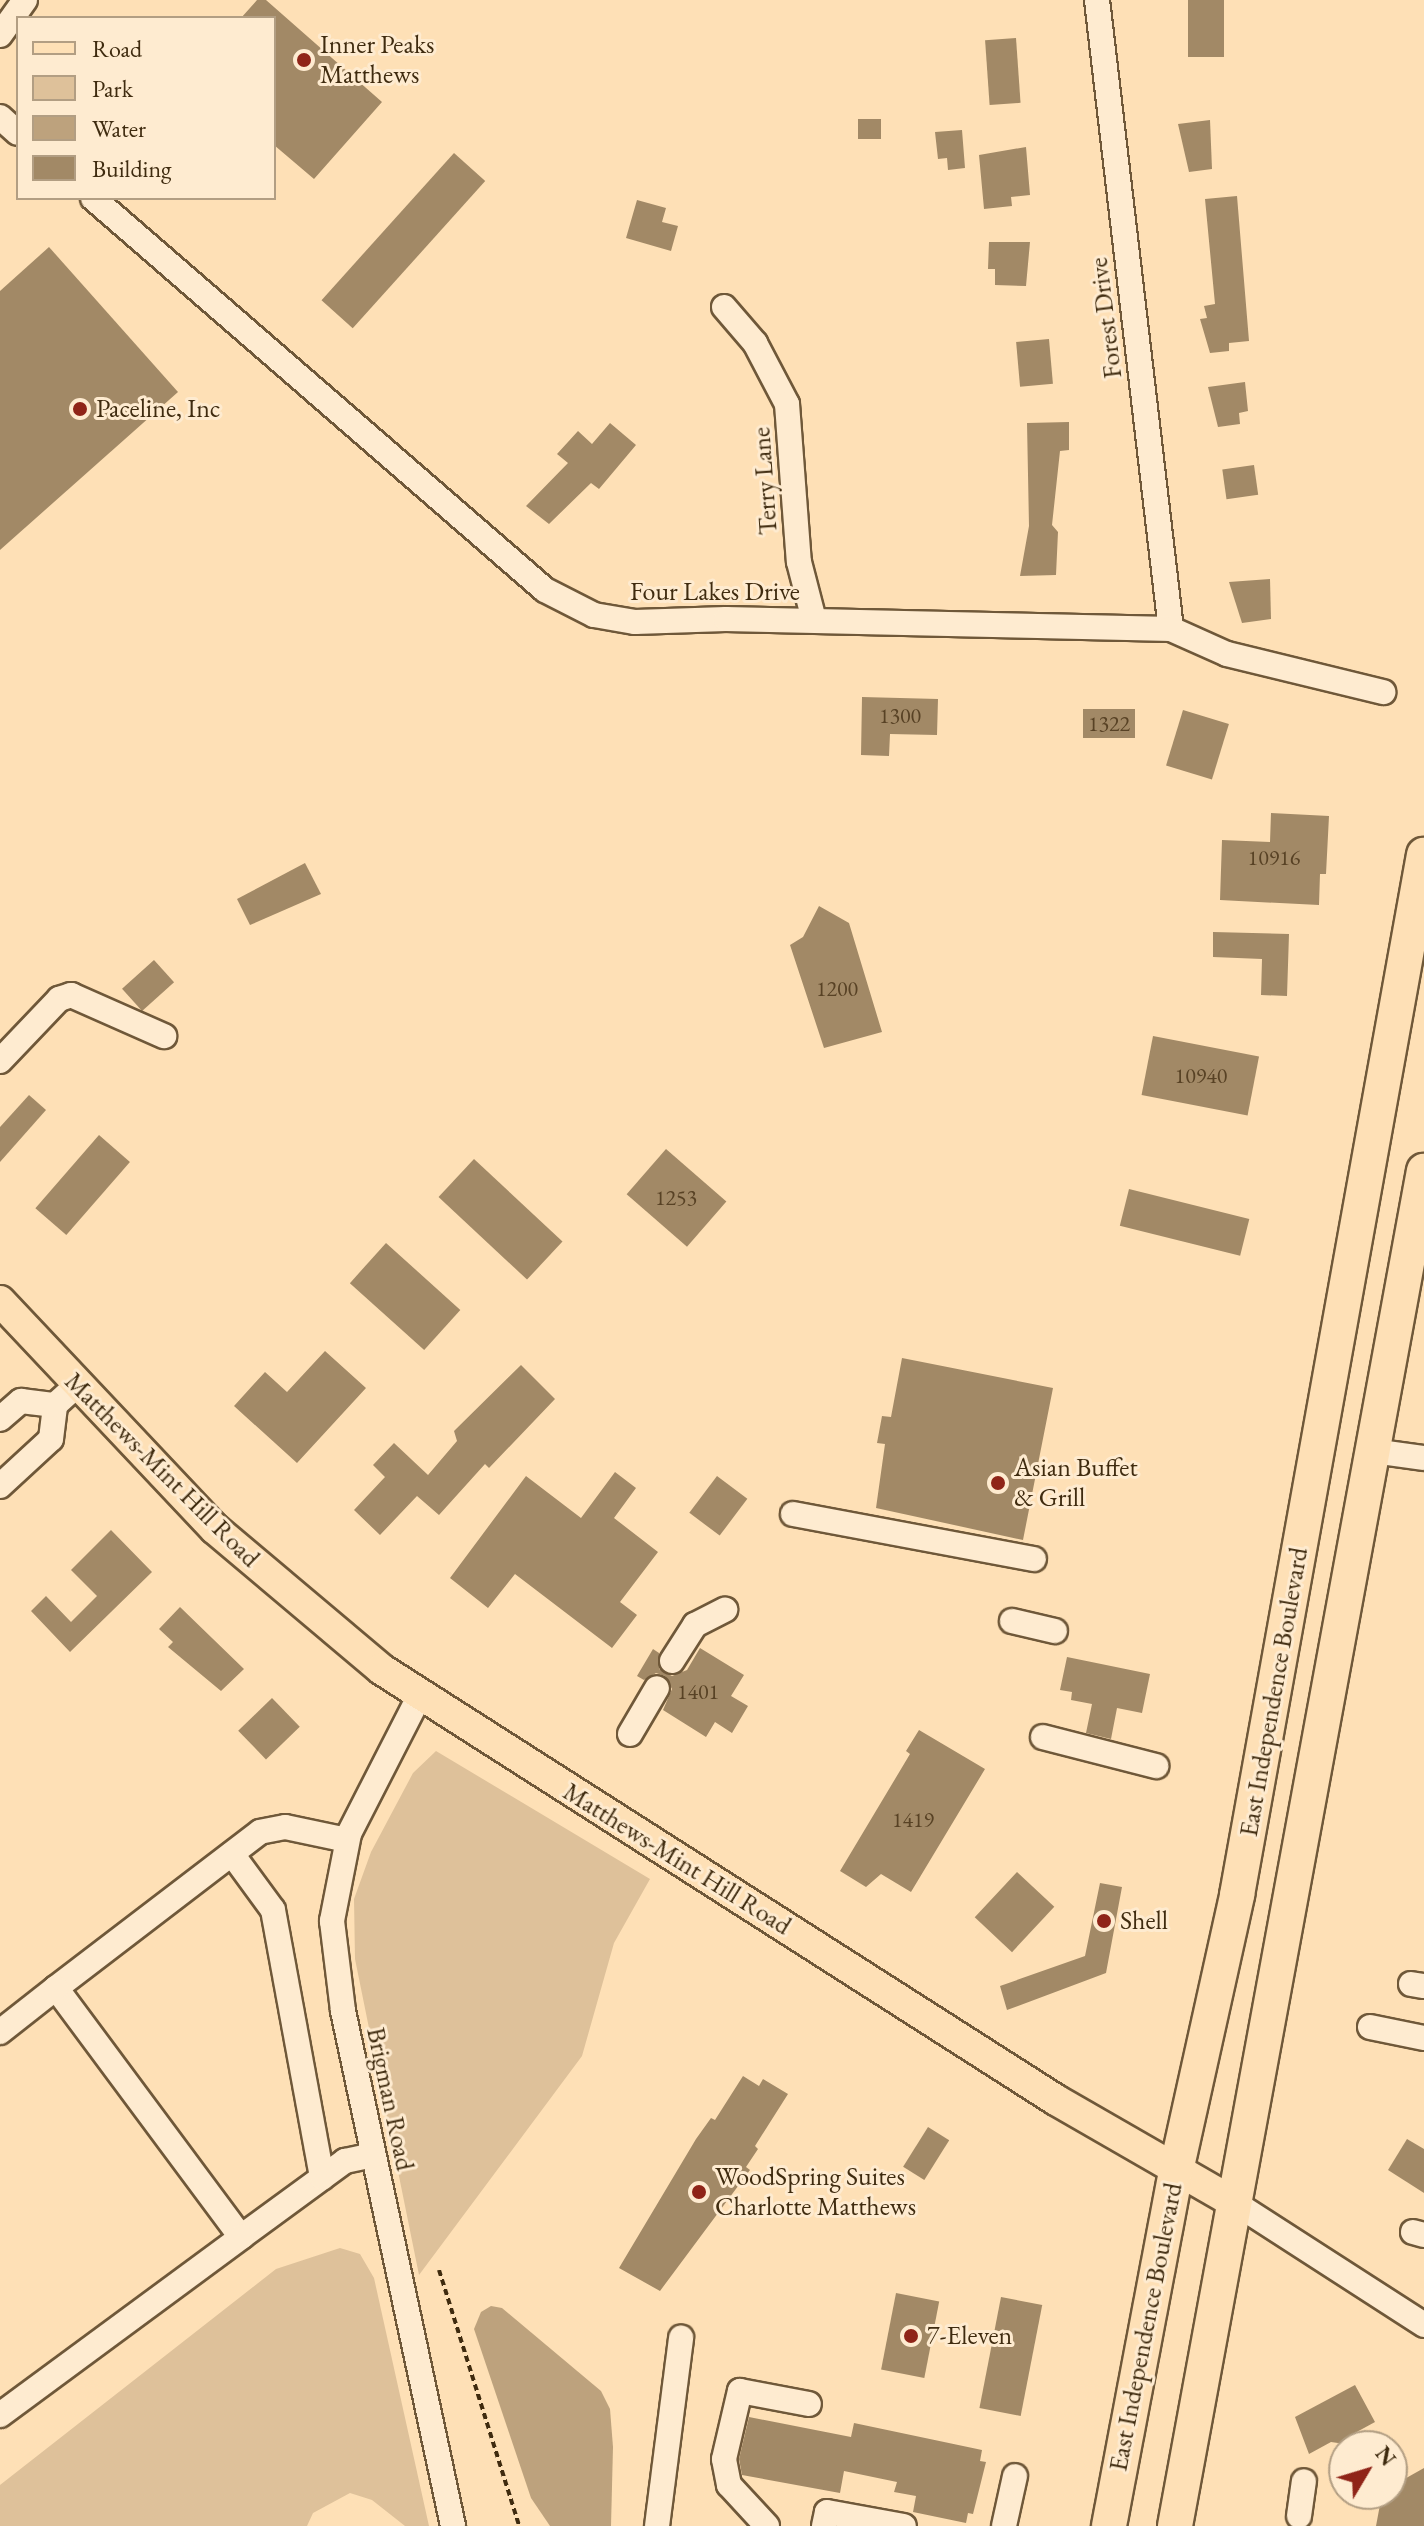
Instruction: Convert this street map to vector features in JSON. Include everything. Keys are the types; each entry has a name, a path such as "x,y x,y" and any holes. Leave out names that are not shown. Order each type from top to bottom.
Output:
{"highway":[{"name":"East Independence Boulevard","path":"1109,2526 1176,2171 1237,1895 1424,855"},
{"name":"East Independence Boulevard","path":"1175,2526 1424,1171"}],"main road":[{"name":"Matthews-Mint Hill Road","path":"0,1301 77,1385 274,1583 420,1695 1056,2100 1143,2147 1176,2171 1235,2203"}],"street":[{"path":"0,35 25,0"},
{"name":"Forest Drive","path":"1097,0 1171,629"},
{"path":"0,117 16,131"},
{"name":"Four Lakes Drive","path":"95,200 400,468 567,603 594,615 635,622 814,620 1171,629 1227,654 1383,692"},
{"name":"Terry Lane","path":"724,307 755,343 787,404 799,562 814,620"},
{"path":"0,1061 59,999 71,995 164,1036"},
{"path":"0,1486 51,1439 55,1405 77,1385"},
{"path":"0,1419 21,1401 55,1405"},
{"path":"1373,1451 1424,1458"},
{"path":"793,1514 1034,1559"},
{"path":"672,1661 695,1625 725,1610"},
{"path":"1012,1621 1055,1631"},
{"path":"630,1734 657,1688"},
{"name":"Brigman Road","path":"420,1695 347,1840 335,1886 333,1948 373,2155 453,2526"},
{"path":"1043,1737 1156,1766"},
{"path":"0,2032 260,1832 285,1827 347,1840"},
{"path":"232,1854 273,1910 322,2178"},
{"path":"56,1988 241,2237"},
{"path":"1370,2027 1424,2038"},
{"path":"0,2415 345,2161 373,2155"},
{"name":"Matthews-Mint Hill Road","path":"1235,2203 1424,2325"},
{"path":"657,2526 681,2338"},
{"path":"767,2526 729,2485 724,2459 740,2391 809,2404"},
{"path":"1004,2526 1015,2476"},
{"path":"1299,2516 1304,2481"},
{"path":"824,2526 827,2512 904,2526"}],"path":[{"path":"439,2270 519,2526"}],"green space":[{"path":"436,1751 650,1879 614,1943 582,2056 419,2275 355,1959 354,1899 371,1852 413,1773"},
{"path":"340,2248 360,2254 374,2278 429,2526 405,2526 372,2500 350,2493 313,2513 307,2526 0,2526 0,2485 276,2269"}],"water":[{"path":"491,2306 502,2308 601,2391 610,2409 613,2447 611,2526 550,2526 531,2498 474,2329 481,2312"}],"building":[{"name":"Inner Peaks Matthews","path":"257,0 266,0 382,102 314,179 276,147 276,16 243,16"},
{"path":"1188,0 1224,0 1224,57 1188,57"},
{"path":"1016,38 1021,103 990,105 985,40"},
{"path":"858,119 881,119 881,139 858,139"},
{"path":"1210,120 1212,169 1189,172 1178,124"},
{"path":"962,130 965,168 948,170 947,158 938,159 935,132"},
{"path":"1026,147 1030,195 1011,197 1012,206 984,209 979,155"},
{"path":"454,153 485,181 353,328 322,300"},
{"path":"1237,196 1249,341 1229,343 1229,351 1210,353 1200,319 1207,318 1204,306 1215,304 1205,199"},
{"path":"637,200 666,208 662,222 678,226 671,251 626,238"},
{"path":"989,242 1030,242 1026,286 995,285 995,269 988,269"},
{"name":"Paceline, Inc","path":"49,247 178,392 0,550 0,291"},
{"path":"1049,339 1053,384 1020,387 1016,342"},
{"path":"1245,382 1248,411 1239,413 1240,424 1218,427 1208,387"},
{"path":"1069,422 1069,450 1060,451 1052,525 1058,532 1056,575 1020,576 1029,526 1027,423"},
{"path":"610,423 636,445 599,489 591,483 549,524 526,506 568,463 557,454 578,431 592,444"},
{"path":"1254,465 1258,495 1226,499 1222,469"},
{"path":"1270,579 1271,619 1242,623 1229,582"},
{"path":"862,697 938,699 937,735 890,734 889,756 861,755"},
{"path":"1083,709 1135,709 1135,738 1083,738"},
{"path":"1183,710 1229,724 1212,779 1166,765"},
{"path":"1271,813 1329,816 1326,874 1320,874 1319,905 1220,900 1222,840 1270,842"},
{"path":"305,863 321,894 250,925 237,899"},
{"path":"819,906 849,923 882,1032 824,1048 790,945 803,937"},
{"path":"1213,932 1289,934 1287,996 1261,995 1262,959 1213,957"},
{"path":"154,960 174,982 142,1011 122,989"},
{"path":"1153,1036 1259,1057 1248,1116 1142,1095"},
{"path":"29,1095 46,1110 0,1162 0,1127"},
{"path":"99,1135 130,1162 66,1235 35,1208"},
{"path":"666,1149 726,1201 687,1247 627,1194"},
{"path":"474,1159 562,1242 527,1280 439,1197"},
{"path":"1129,1189 1249,1219 1240,1256 1120,1226"},
{"path":"386,1243 460,1310 424,1350 350,1283"},
{"path":"325,1351 366,1388 297,1463 234,1406 265,1372 287,1392"},
{"path":"902,1358 1053,1388 1023,1540 876,1508 885,1444 877,1443 882,1416 891,1417"},
{"path":"521,1365 555,1399 489,1468 485,1464 439,1515 417,1496 380,1535 354,1510 385,1477 373,1465 394,1443 428,1475 457,1441 454,1431"},
{"path":"615,1472 636,1488 614,1518 658,1552 620,1602 637,1615 612,1648 515,1574 488,1608 450,1578 526,1476 581,1518"},
{"path":"717,1476 747,1499 720,1536 689,1513"},
{"path":"111,1530 152,1572 70,1652 31,1611 46,1596 71,1622 97,1596 71,1570"},
{"path":"180,1607 244,1669 221,1691 168,1647 173,1642 159,1629"},
{"path":"700,1648 744,1675 731,1696 748,1706 732,1733 715,1722 706,1737 663,1710 672,1689 665,1676 656,1673 644,1680 637,1676 653,1649 659,1653 659,1669 672,1676 687,1670"},
{"path":"1067,1657 1150,1674 1142,1713 1117,1708 1111,1739 1086,1733 1092,1704 1071,1700 1072,1692 1060,1690"},
{"path":"272,1698 300,1727 266,1759 238,1731"},
{"path":"919,1730 985,1769 911,1892 881,1874 866,1887 840,1871 910,1754 906,1751"},
{"path":"1017,1872 1054,1907 1012,1952 975,1917"},
{"name":"Shell","path":"1100,1883 1122,1887 1106,1973 1007,2010 1000,1986 1085,1956"},
{"name":"WoodSpring Suites Charlotte Matthews","path":"743,2076 759,2086 763,2079 788,2094 755,2146 758,2149 746,2167 750,2170 660,2291 619,2268 696,2139 711,2118 715,2120"},
{"path":"928,2127 949,2140 924,2180 903,2167"},
{"path":"1407,2139 1424,2149 1424,2193 1388,2170"},
{"name":"7-Eleven","path":"896,2293 939,2301 924,2378 881,2370"},
{"path":"1001,2297 1042,2305 1021,2416 979,2408"},
{"path":"1355,2385 1375,2422 1360,2430 1328,2430 1328,2444 1309,2454 1295,2417"},
{"path":"749,2417 851,2437 854,2423 982,2450 980,2461 986,2462 973,2514 968,2513 966,2523 913,2512 916,2496 894,2492 897,2482 844,2471 840,2493 742,2475 739,2459"},
{"path":"1424,2468 1424,2526 1376,2526 1379,2510 1408,2510 1408,2477"}],"place":[{"name":"Inner Peaks Matthews","path":"304,60"},
{"name":"Paceline, Inc","path":"80,409"},
{"name":"Asian Buffet & Grill","path":"998,1483"},
{"name":"Shell","path":"1104,1921"},
{"name":"WoodSpring Suites Charlotte Matthews","path":"699,2192"},
{"name":"7-Eleven","path":"911,2336"}]}
